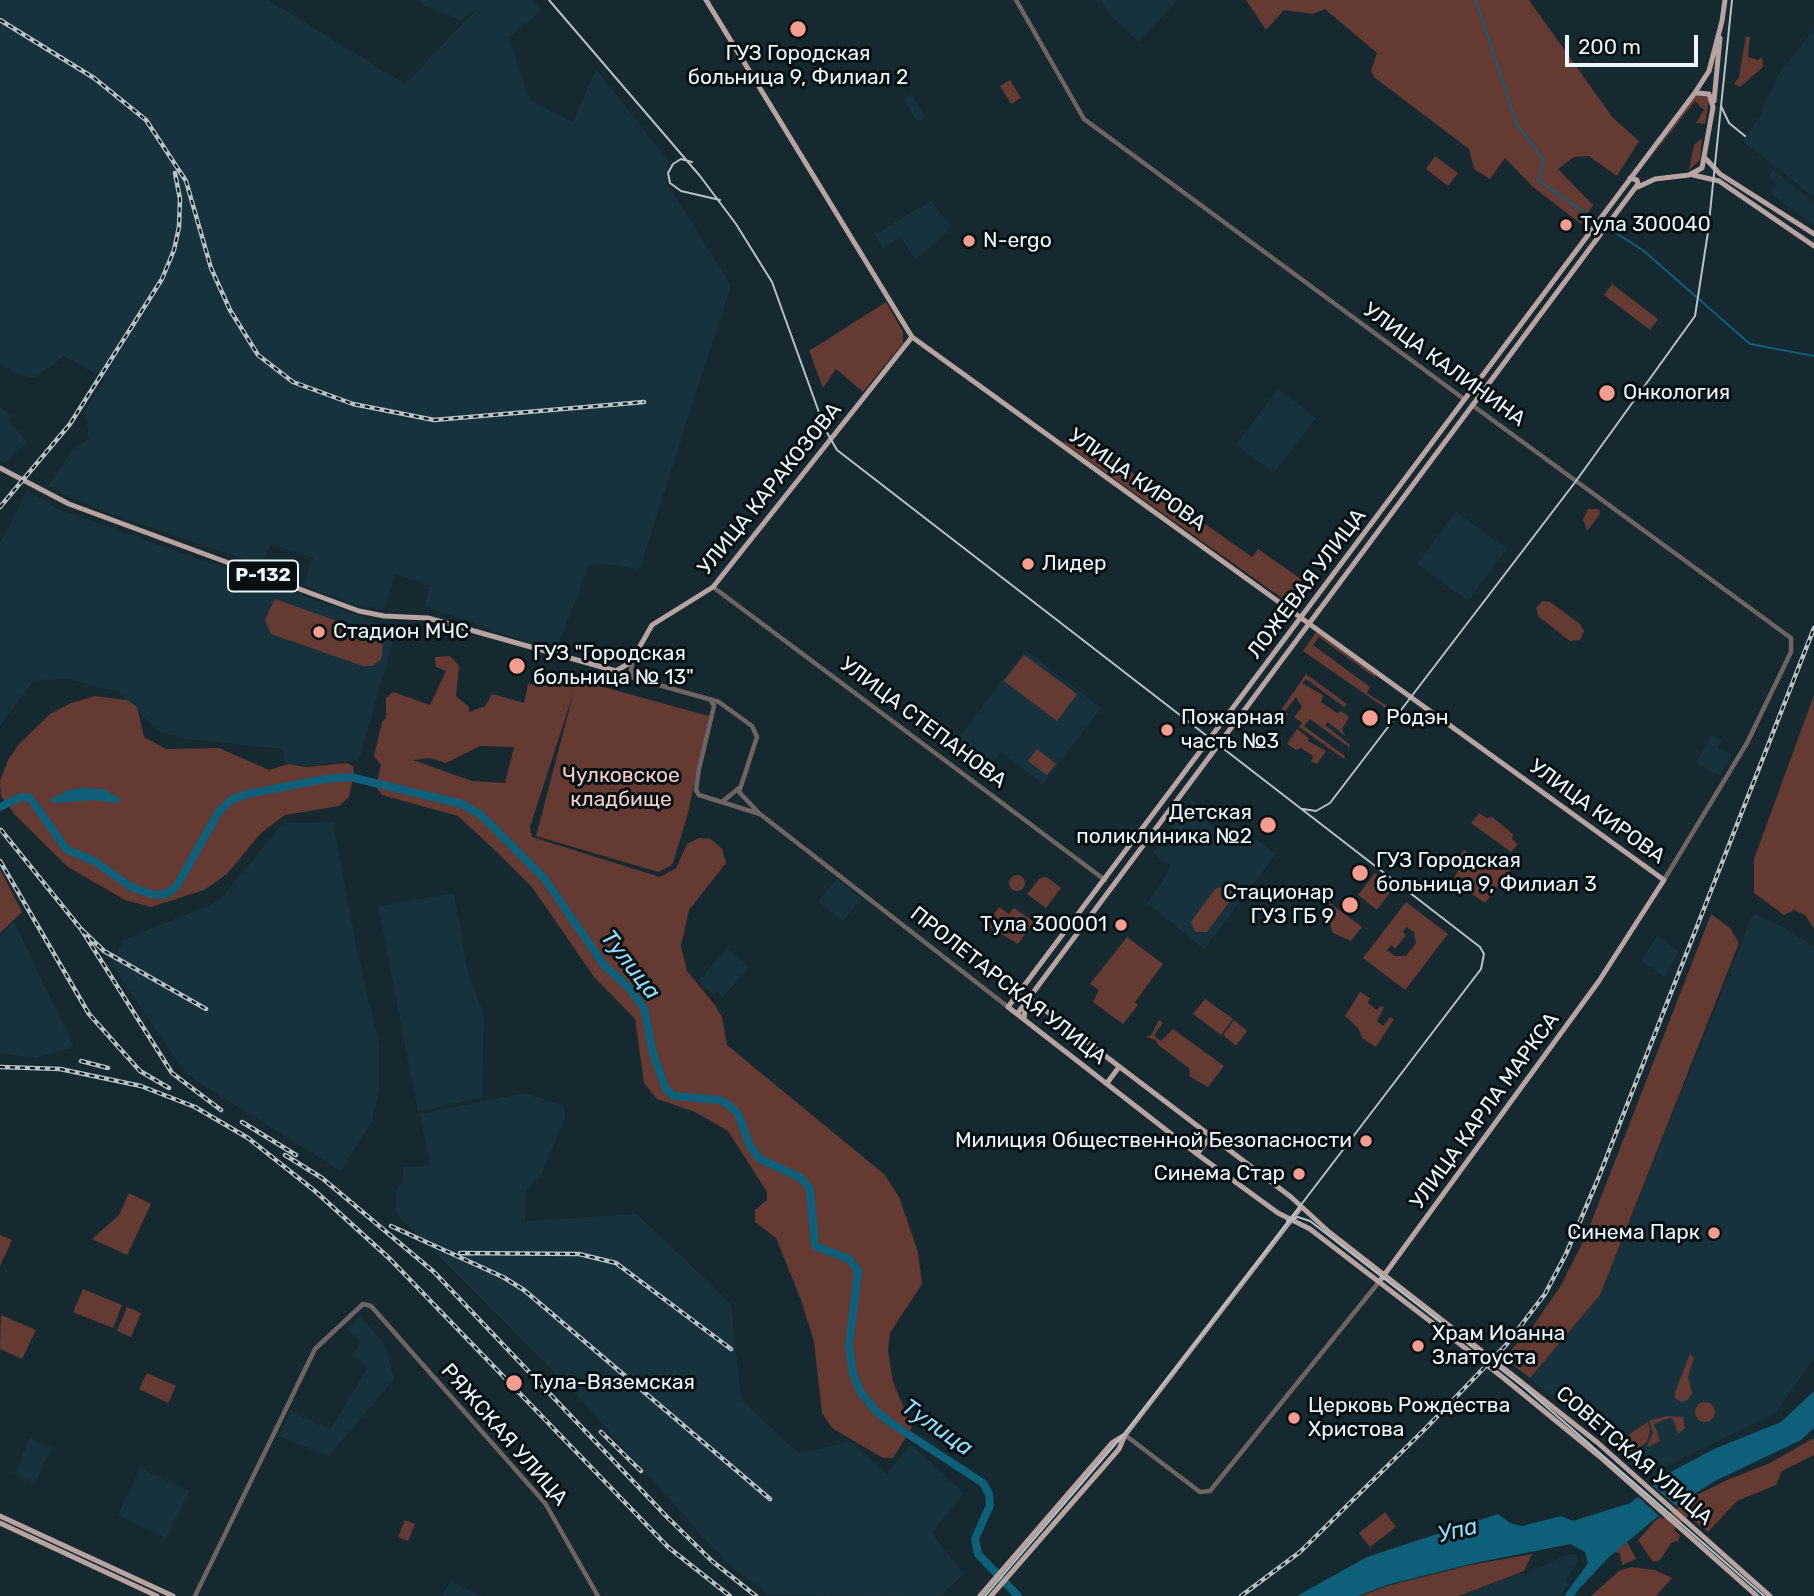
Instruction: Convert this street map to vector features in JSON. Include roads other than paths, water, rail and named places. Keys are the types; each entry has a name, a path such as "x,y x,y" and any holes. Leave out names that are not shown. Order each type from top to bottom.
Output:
{"main road":[{"name":"УЛИЦА КИРОВА","path":"706,0 912,337 1302,616 1664,880"},
{"path":"1689,175 1702,168 1706,159 1725,0"},
{"name":"ЛОЖЕВАЯ УЛИЦА","path":"1008,1007 1694,94 1709,71 1722,21"},
{"path":"1694,94 1702,91 1709,94 1713,107"},
{"path":"1706,159 1720,174 1814,234"},
{"path":"1689,175 1720,181 1814,246"},
{"name":"ЛОЖЕВАЯ УЛИЦА","path":"1017,1014 1628,197 1647,182 1689,175"},
{"path":"1628,197 1638,184 1637,180 1630,178"},
{"path":"1587,236 1588,241 1594,242"},
{"name":"УЛИЦА КАРАКОЗОВА","path":"612,672 624,669 652,625 713,587 767,515 912,337"},
{"name":"УЛИЦА КАЛИНИНА","path":"1464,400 1472,405"},
{"name":"Р-132","path":"0,468 69,504 359,611 435,619 612,672"},
{"path":"1167,797 1175,804"},
{"name":"УЛИЦА СТЕПАНОВА","path":"1105,880 1114,886"},
{"name":"УЛИЦА КАРЛА МАРКСА","path":"1379,1282 1599,981 1664,880"},
{"name":"ПРОЛЕТАРСКАЯ УЛИЦА","path":"1029,998 1210,1136 1474,1345"},
{"path":"1026,1021 1024,1013 1028,1006 1038,1005"},
{"name":"ПРОЛЕТАРСКАЯ УЛИЦА","path":"1008,1007 1197,1154 1278,1213 1292,1218 1469,1352"},
{"path":"1107,1083 1119,1067"},
{"path":"1197,1154 1210,1136"},
{"path":"991,1596 1119,1449 1125,1434 1301,1207"},
{"name":"СОВЕТСКАЯ УЛИЦА","path":"1474,1345 1613,1456 1770,1596"},
{"name":"СОВЕТСКАЯ УЛИЦА","path":"1469,1352 1607,1463 1757,1596"},
{"path":"981,1595 1112,1443 1125,1434"},
{"path":"1053,1511 1063,1513"},
{"path":"0,1516 173,1596"},
{"path":"0,1523 157,1596"}],"street":[{"name":"УЛИЦА КАЛИНИНА","path":"1016,0 1084,119 1464,400"},
{"name":"УЛИЦА КАЛИНИНА","path":"1472,405 1788,634"},
{"name":"УЛИЦА СТЕПАНОВА","path":"713,587 1105,880"},
{"name":"УЛИЦА КАРЛА МАРКСА","path":"1664,880 1764,710 1793,649 1788,634"},
{"path":"633,658 631,670 635,678"},
{"path":"612,672 710,699 732,710 758,733 740,787 741,796 760,814"},
{"name":"ПРОЛЕТАРСКАЯ УЛИЦА","path":"710,699 714,706 699,769 698,794 760,814 1008,1007"},
{"path":"721,802 740,787"},
{"name":"УЛИЦА КАРЛА МАРКСА","path":"1125,1434 1200,1492 1210,1491 1379,1282"},
{"name":"РЯЖСКАЯ УЛИЦА","path":"195,1596 315,1349 357,1306 371,1306 545,1503 598,1596"}],"water":[{"path":"104,789 122,800 116,803 95,800 54,803 49,800 69,790"},
{"name":"Упа","path":"1814,1391 1814,1428 1801,1440 1715,1481 1656,1518 1608,1558 1579,1589 1573,1585 1588,1563 1585,1552 1570,1544 1470,1564 1387,1585 1358,1596 1297,1596 1367,1557 1498,1514 1510,1523 1522,1526 1561,1516 1573,1521 1630,1503 1667,1474 1714,1449 1781,1422"}],"waterway":[{"path":"1476,0 1517,125 1544,160 1539,181 1603,225"},
{"path":"1608,228 1644,251 1750,344 1814,356"},
{"name":"Тулица","path":"0,807 21,797 30,798 66,849 94,861 131,887 154,895 166,894 176,887 218,813 231,800 247,794 350,777 462,804 481,815 544,878 604,965 629,988 644,1008 653,1054 666,1089 674,1096 720,1100 730,1106 738,1114 750,1146 760,1159 801,1178 810,1189 815,1246 849,1259 858,1271 849,1346 853,1374 861,1393 877,1412 891,1423 983,1483 989,1494 990,1505 975,1539 978,1554 1018,1596"},
{"name":"Упа","path":"1569,1596 1582,1578"}],"tram line":[{"path":"549,0 700,176 736,224 772,282 825,429 837,450 1480,947 1484,954 1481,969 1197,1341 1124,1434 985,1596"},
{"path":"1303,809 1316,811 1330,803 1576,481 1695,316 1708,232 1732,0"},
{"path":"1721,106 1729,123 1745,136"},
{"path":"692,162 681,159 673,164 668,173 670,183 681,191 720,200"},
{"path":"1287,1221 1298,1217 1310,1221 1525,1388 1764,1596"}],"railway":[{"path":"0,20 94,78 146,120 186,181 211,268 230,310 258,355 293,382 353,404 434,420 644,402"},
{"path":"0,507 70,424 162,279 174,250 179,227 180,199 175,173"},
{"path":"1241,1596 1300,1552 1427,1427 1506,1345 1545,1294 1566,1254 1598,1179 1814,628"},
{"path":"1,830 81,929 104,951 206,1009"},
{"path":"0,861 89,1014 140,1071 169,1088"},
{"path":"81,929 172,1073 221,1110"},
{"path":"81,1061 108,1068"},
{"path":"0,1067 60,1069 141,1086 195,1107 248,1138 315,1191 390,1259 668,1547 730,1596"},
{"path":"242,1122 296,1155"},
{"path":"285,1155 322,1178 434,1272 667,1517 712,1561 756,1596"},
{"path":"391,1226 503,1277 524,1290 770,1499"},
{"path":"460,1253 579,1254 616,1263 731,1349"},
{"path":"601,1432 641,1471"}],"place":[{"name":"ГУЗ Городская больница 9, Филиал 2","path":"798,29"},
{"name":"Тула 300040","path":"1566,225"},
{"name":"N-ergo","path":"969,241"},
{"name":"Онкология","path":"1607,393"},
{"name":"Лидер","path":"1028,564"},
{"name":"Стадион МЧС","path":"319,632"},
{"name":"ГУЗ \"Городская больница № 13\"","path":"517,666"},
{"name":"Родэн","path":"1370,718"},
{"name":"Пожарная часть №3","path":"1167,730"},
{"name":"Детская поликлиника №2","path":"1268,825"},
{"name":"ГУЗ Городская больница 9, Филиал 3","path":"1360,873"},
{"name":"Стационар ГУЗ ГБ 9","path":"1350,905"},
{"name":"Тула 300001","path":"1121,925"},
{"name":"Милиция Общественной Безопасности","path":"1366,1141"},
{"name":"Синема Стар","path":"1299,1174"},
{"name":"Синема Парк","path":"1714,1233"},
{"name":"Храм Иоанна Златоуста","path":"1418,1346"},
{"name":"Тула-Вяземская","path":"514,1383"},
{"name":"Церковь Рождества Христова","path":"1294,1418"}],"park label":[{"name":"Чулковское кладбище","path":"621,788"}]}
